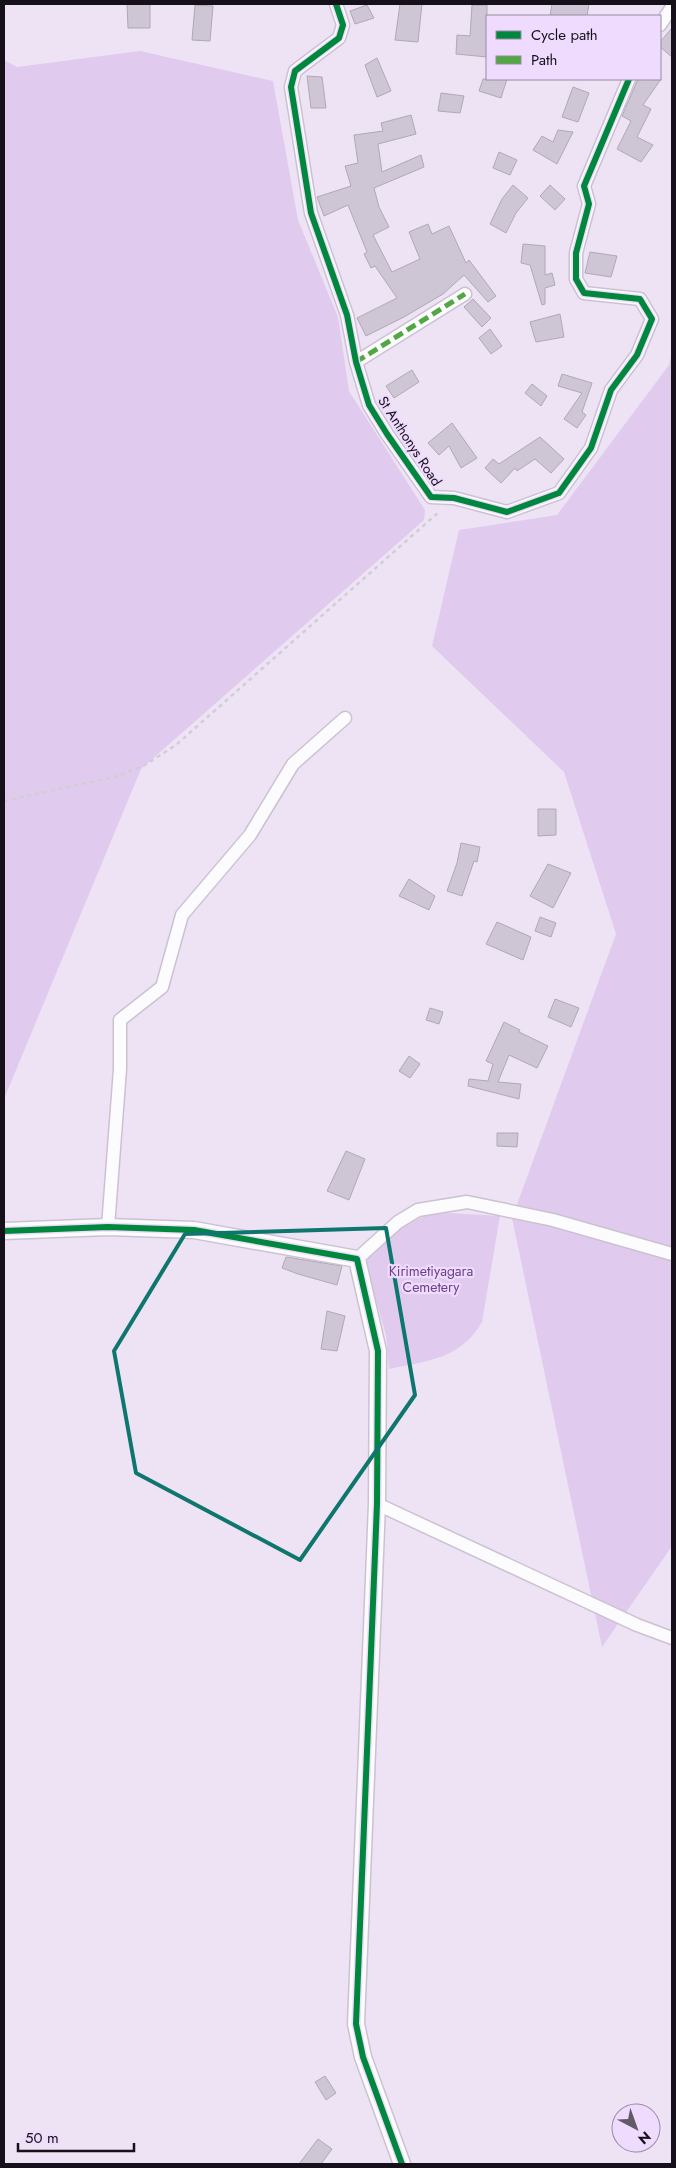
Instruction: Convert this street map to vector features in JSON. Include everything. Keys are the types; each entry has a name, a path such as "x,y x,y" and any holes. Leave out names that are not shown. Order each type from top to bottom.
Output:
{"street":[{"name":"St Anthonys Road","path":"336,4 343,25 338,38 295,71 291,88 311,213 347,315 356,362 369,405 431,497 454,498 507,512 559,493 591,448 611,390 637,355 652,319 640,299 584,292 576,279 576,253 589,204 584,186 629,80"},
{"path":"661,24 672,7"},
{"path":"356,362 465,294"},
{"path":"108,1227 120,1070 120,1020 162,987 182,915 250,835 293,764 346,718"},
{"path":"357,1260 398,1222 418,1210 467,1202 553,1220 672,1254"},
{"path":"4,1231 108,1227 194,1230 357,1260"},
{"path":"357,1260 378,1351 377,1504 356,2024 363,2057 402,2164"},
{"path":"377,1504 637,1625 672,1638"}],"path":[{"path":"4,802 114,777 145,765 168,750 454,498"}],"highlighted area":[{"path":"386,1228 415,1395 300,1560 136,1473 114,1351 185,1234"}],"green space":[{"path":"140,51 273,81 298,220 338,317 349,391 425,510 424,520 141,769 4,1099 4,60 17,67"},
{"path":"672,351 672,1546 602,1647 512,1218 616,934 564,772 432,646 459,530 557,515 669,365"},
{"name":"Kirimetiyagara Cemetery","path":"432,1212 500,1216 482,1322 464,1344 453,1351 430,1360 389,1369 386,1335 366,1266 369,1253 403,1227"}],"building":[{"path":"127,4 150,4 150,28 128,28"},
{"path":"400,4 422,4 418,42 395,40"},
{"path":"552,4 589,4 587,15 550,15"},
{"path":"195,5 213,6 210,41 192,40"},
{"path":"367,5 374,18 355,24 350,11"},
{"path":"472,5 487,5 486,57 456,54 457,35 470,36"},
{"path":"672,28 672,57 661,48 661,41"},
{"path":"377,58 391,91 377,97 365,65"},
{"path":"307,76 322,77 326,108 311,108"},
{"path":"483,79 507,80 501,98 479,91"},
{"path":"638,80 660,80 643,105 651,109 637,137 653,145 641,162 617,149 631,121 622,116"},
{"path":"573,87 589,93 578,122 562,117"},
{"path":"441,93 464,96 460,113 438,111"},
{"path":"411,115 416,134 378,144 382,172 421,155 424,167 374,188 379,207 389,227 373,235 392,272 420,259 409,232 428,224 432,234 449,226 466,263 469,260 496,296 488,302 464,275 443,294 404,317 366,336 357,318 397,298 375,266 371,268 364,254 367,252 348,205 324,216 317,197 351,186 345,166 358,163 354,135 383,131 381,123"},
{"path":"558,130 573,132 557,164 533,150 542,136 553,142"},
{"path":"499,152 517,160 510,175 493,168"},
{"path":"513,185 528,198 516,213 506,233 490,224 502,199"},
{"path":"550,185 565,199 555,210 540,196"},
{"path":"523,244 545,246 545,275 552,273 555,285 545,288 545,304 542,305 530,265 521,263"},
{"path":"590,252 617,256 611,277 585,273"},
{"path":"473,299 491,318 482,327 464,307"},
{"path":"560,314 564,337 536,342 530,322"},
{"path":"490,329 502,346 491,354 479,338"},
{"path":"412,370 419,382 394,398 386,386"},
{"path":"562,374 592,383 582,412 586,415 577,428 564,419 582,393 558,386"},
{"path":"532,384 547,396 541,406 525,393"},
{"path":"452,423 477,458 461,468 449,446 439,455 428,443"},
{"path":"540,437 564,459 551,473 535,459 517,471 515,468 501,483 485,468 493,459 499,464"},
{"path":"538,809 556,809 556,835 538,836"},
{"path":"461,843 480,847 477,862 474,861 462,896 447,891 457,863"},
{"path":"548,864 571,873 553,908 530,896"},
{"path":"409,879 435,896 429,910 399,896"},
{"path":"540,917 556,923 551,937 535,931"},
{"path":"497,922 531,937 523,960 486,944"},
{"path":"555,999 579,1008 571,1027 548,1017"},
{"path":"430,1008 443,1012 439,1024 426,1020"},
{"path":"504,1022 520,1030 519,1032 548,1046 537,1068 509,1055 498,1082 521,1084 519,1099 468,1086 469,1079 488,1081 493,1064 486,1061"},
{"path":"409,1056 420,1064 410,1078 399,1071"},
{"path":"497,1133 518,1133 517,1147 497,1146"},
{"path":"346,1151 365,1159 349,1200 327,1191"},
{"path":"286,1257 342,1266 337,1285 282,1268"},
{"path":"327,1311 345,1316 337,1351 321,1349"},
{"path":"325,2076 336,2093 326,2100 315,2082"},
{"path":"318,2139 332,2149 321,2164 299,2164"}],"marked path":[{"path":"356,362 465,294"}],"cycle path":[{"path":"336,4 343,25 339,38 295,71 291,87 311,213 347,315 356,362 369,405 431,497 454,498 507,512 559,493 591,448 611,390 637,355 652,319 640,299 584,293 576,279 576,253 589,204 584,186 629,80"},
{"path":"4,1231 108,1227 194,1230 357,1259 378,1351 377,1504 356,2024 363,2057 402,2164"}]}
